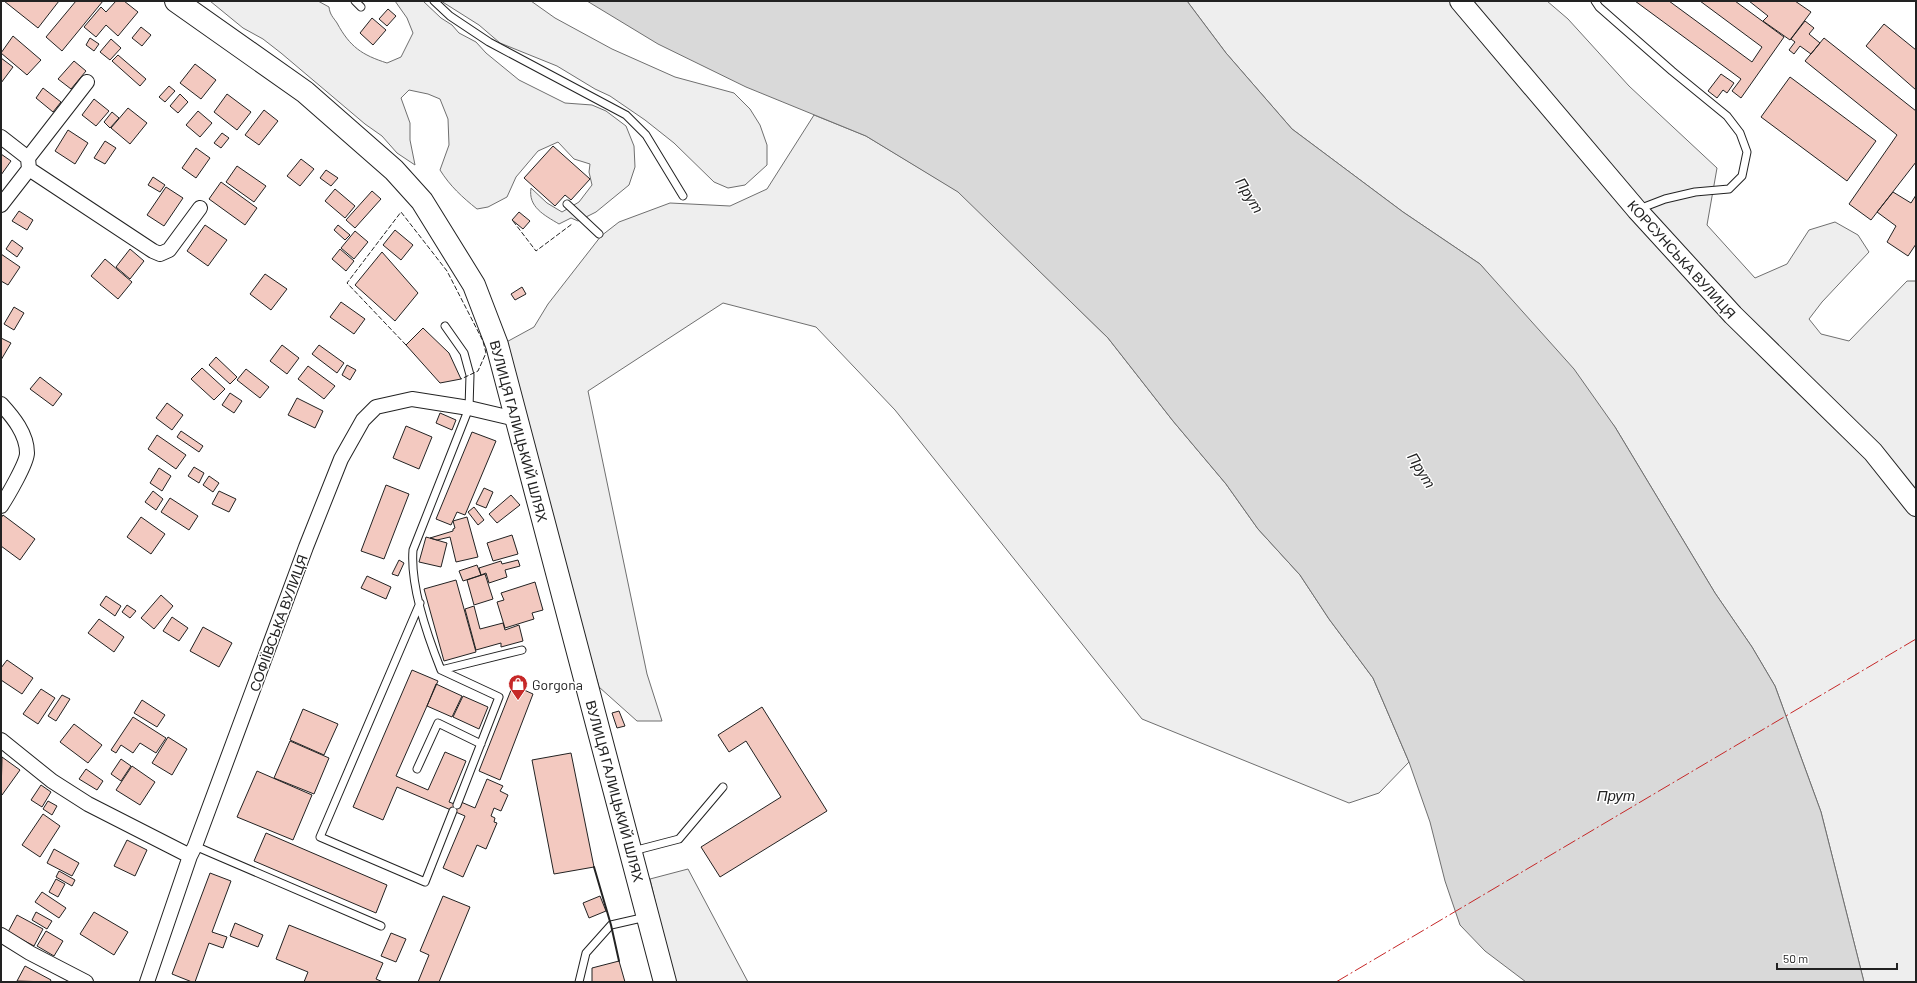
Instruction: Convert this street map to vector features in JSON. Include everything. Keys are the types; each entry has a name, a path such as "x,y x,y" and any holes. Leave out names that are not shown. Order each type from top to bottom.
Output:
{"highway":[{"name":"ВУЛИЦЯ ГАЛИЦЬКИЙ ШЛЯХ","path":"176,1 305,92 394,170 422,201 474,285 497,345 665,982"}],"main road":[{"name":"КОРСУНСЬКА ВУЛИЦЯ","path":"1460,1 1637,210 1733,315 1874,452 1916,506"}],"street":[{"path":"1,205 28,163 87,82"},
{"path":"1,137 28,163 153,251 160,254 169,250 200,208"},
{"name":"СОФІЇВСЬКА ВУЛИЦЯ","path":"148,982 192,851 309,540 341,459 363,420 376,407 412,399 469,408 516,419"},
{"path":"1,404 12,416 21,430 27,454 7,498 1,506"},
{"path":"1,740 52,781 88,804 192,851"},
{"path":"1,935 30,953 86,982"}],"lane":[{"path":"356,1 360,7"},
{"path":"434,1 450,16 489,42 626,116 646,135 683,196"},
{"path":"1595,1 1599,7 1672,71 1727,116 1740,133 1747,152 1742,176 1729,189 1695,192 1664,199 1637,210"},
{"path":"566,204 599,234"},
{"path":"420,603 320,837 425,882 499,698 441,670 427,633 412,565 413,550 469,408 470,375 464,353 445,326"},
{"path":"441,670 522,650"},
{"path":"417,769 438,723 481,744"},
{"path":"631,852 679,839 723,787"},
{"path":"192,851 381,926"},
{"path":"579,982 586,953 611,925 648,916"}],"shaded area":[{"path":"210,1 318,1 329,7 332,16 352,44 370,57 387,63 401,57 413,33 407,18 395,1 423,1 441,18 452,25 459,33 476,42 486,53 519,80 565,103 592,105 606,111 626,126 634,146 635,167 629,185 596,212 578,221 571,218 559,224 553,221 538,210 532,200 531,188 547,203 562,212 579,202 592,185 589,172 590,164 574,159 558,142 538,151 516,177 507,197 488,207 477,209 457,191 440,170 449,145 448,119 440,99 428,94 409,90 401,98 410,123 410,140 415,165 397,153 382,136 365,124 281,53 263,39 243,28"},
{"path":"441,1 531,1 555,18 612,49 675,77 734,93 750,109 760,125 767,145 767,165 745,185 728,188 714,182 674,143 645,120 610,96 595,89 557,66 500,43 479,25"},
{"path":"1187,1 1547,1 1568,19 1629,86 1717,168 1707,225 1755,278 1787,264 1809,230 1835,222 1858,235 1869,252 1822,302 1809,319 1821,334 1849,341 1907,281 1916,281 1916,982 1864,982 1821,812 1775,686 1752,647 1715,593 1615,427 1480,264 1403,212 1292,129 1226,53"},
{"path":"814,115 866,136 959,192 1108,338 1173,421 1226,484 1258,529 1300,575 1329,619 1373,678 1409,762 1379,793 1349,803 1142,719 895,410 816,327 723,303 588,391 647,674 662,721 637,721 599,687 501,345 534,327 548,304 601,236 619,222 670,203 730,206 767,189"},
{"path":"688,869 748,982 674,982 650,879"}],"water":[{"name":"Прут","path":"587,1 1187,1 1226,53 1292,129 1403,212 1480,264 1574,369 1615,427 1715,593 1752,647 1775,686 1821,812 1864,982 1526,982 1485,951 1460,925 1445,881 1430,822 1409,762 1373,678 1329,619 1300,575 1258,529 1226,484 1173,421 1108,338 958,192 866,136 746,87 658,44"}],"building":[{"path":"4,1 59,1 38,28"},
{"path":"76,1 103,1 62,51 46,37"},
{"path":"116,1 124,1 138,12 118,36 106,25 96,37 84,27 101,7 106,12"},
{"path":"1635,1 1669,1 1752,62 1762,47 1700,1 1735,1 1784,37 1741,98 1732,91 1741,79"},
{"path":"1749,1 1795,1 1811,12 1790,40 1763,21 1768,16"},
{"path":"388,9 396,16 387,26 379,19"},
{"path":"372,18 386,30 373,45 360,33"},
{"path":"1805,21 1814,28 1809,34 1820,43 1811,54 1800,46 1794,54 1789,50 1795,42 1791,39"},
{"path":"1884,24 1916,50 1916,90 1866,46"},
{"path":"141,27 151,35 142,46 132,38"},
{"path":"13,36 41,60 27,75 1,53"},
{"path":"90,38 99,44 94,51 86,45"},
{"path":"1824,38 1916,111 1916,162 1871,220 1849,204 1897,135 1805,61"},
{"path":"111,39 121,48 110,60 100,52"},
{"path":"118,55 146,79 140,86 112,61"},
{"path":"1,58 13,67 1,83"},
{"path":"74,61 86,71 71,89 58,79"},
{"path":"195,64 216,80 201,99 180,83"},
{"path":"1721,74 1734,83 1727,93 1723,90 1717,98 1708,91"},
{"path":"1790,77 1876,141 1847,181 1761,117"},
{"path":"169,86 175,91 165,102 159,97"},
{"path":"43,88 61,102 53,112 36,98"},
{"path":"180,94 188,102 178,113 170,106"},
{"path":"227,94 251,112 237,130 214,112"},
{"path":"94,99 109,111 96,126 82,115"},
{"path":"128,108 147,123 130,144 111,128"},
{"path":"264,110 278,121 259,145 245,135"},
{"path":"198,111 212,123 200,137 186,125"},
{"path":"112,112 119,118 110,128 104,122"},
{"path":"68,130 88,143 75,164 55,151"},
{"path":"222,133 229,138 221,148 214,143"},
{"path":"105,141 116,148 105,164 94,158"},
{"path":"553,146 590,179 571,200 565,195 555,206 524,178"},
{"path":"196,148 210,158 196,178 182,168"},
{"path":"1,154 11,161 1,175"},
{"path":"301,159 314,169 300,186 287,176"},
{"path":"237,166 266,186 254,202 226,182"},
{"path":"326,170 338,178 331,186 320,178"},
{"path":"153,177 165,185 160,192 148,185"},
{"path":"221,182 257,208 245,225 209,199"},
{"path":"166,187 183,198 164,226 147,215"},
{"path":"335,189 355,206 345,218 325,201"},
{"path":"372,191 381,199 355,228 346,220"},
{"path":"1893,192 1911,203 1916,195 1916,244 1908,256 1887,242 1896,226 1877,212"},
{"path":"19,211 33,220 27,230 12,221"},
{"path":"519,212 530,221 523,229 512,220"},
{"path":"205,225 227,240 208,266 187,251"},
{"path":"338,225 350,235 345,240 334,230"},
{"path":"395,230 413,245 401,260 383,245"},
{"path":"355,231 368,242 354,259 341,248"},
{"path":"12,240 23,248 17,257 6,249"},
{"path":"130,249 144,261 130,279 116,267"},
{"path":"340,249 354,261 346,271 332,259"},
{"path":"382,252 418,293 395,321 355,285"},
{"path":"1,254 20,267 8,285 1,281"},
{"path":"105,259 132,282 118,299 91,276"},
{"path":"265,274 287,289 271,310 250,294"},
{"path":"522,287 526,294 515,300 511,294"},
{"path":"341,302 365,319 354,334 330,317"},
{"path":"14,307 24,313 14,330 4,324"},
{"path":"423,328 449,353 461,379 440,383 406,345"},
{"path":"1,338 11,343 1,360"},
{"path":"282,345 299,358 287,374 270,361"},
{"path":"319,345 344,363 337,373 312,354"},
{"path":"216,357 237,377 230,384 209,365"},
{"path":"347,365 356,370 350,380 342,375"},
{"path":"308,366 335,386 324,399 298,379"},
{"path":"202,368 225,389 214,400 191,379"},
{"path":"246,369 269,387 260,398 237,380"},
{"path":"40,377 62,394 53,406 30,389"},
{"path":"230,393 242,401 234,413 222,405"},
{"path":"297,398 323,411 315,428 288,415"},
{"path":"167,403 183,415 172,430 156,418"},
{"path":"440,413 456,420 452,430 436,423"},
{"path":"406,426 432,437 419,469 393,458"},
{"path":"181,431 203,446 199,452 177,437"},
{"path":"472,432 496,441 465,515 457,512 451,525 436,519"},
{"path":"157,435 186,455 176,469 148,449"},
{"path":"194,467 204,473 199,483 188,476"},
{"path":"159,468 171,476 162,491 150,483"},
{"path":"209,476 219,483 213,492 203,485"},
{"path":"386,485 409,494 384,559 361,551"},
{"path":"484,488 493,492 486,508 476,504"},
{"path":"153,491 163,499 156,510 145,502"},
{"path":"219,491 236,499 229,512 212,504"},
{"path":"511,495 520,505 497,523 489,514"},
{"path":"170,498 198,516 189,530 161,512"},
{"path":"474,507 484,520 478,525 468,512"},
{"path":"3,515 35,539 20,560 1,546 1,518"},
{"path":"141,517 165,534 151,554 127,537"},
{"path":"467,517 478,557 456,562 450,537 437,540 430,538 453,531 455,528 453,521"},
{"path":"512,535 518,554 493,561 487,543"},
{"path":"426,537 447,543 441,567 419,562"},
{"path":"399,560 404,563 398,576 392,574"},
{"path":"518,560 520,566 505,570 507,577 489,583 486,573 481,575 479,568 501,561 502,564"},
{"path":"477,565 481,575 463,581 459,571"},
{"path":"485,574 493,599 474,605 467,580"},
{"path":"367,576 391,587 386,599 361,588"},
{"path":"456,580 476,652 444,661 424,589"},
{"path":"535,582 543,610 532,613 534,619 505,628 497,602 504,600 501,593"},
{"path":"161,595 173,606 154,629 141,618"},
{"path":"106,596 121,606 115,616 100,605"},
{"path":"127,605 136,611 130,618 122,612"},
{"path":"474,606 480,629 503,623 505,630 519,625 523,641 501,647 501,643 476,650 465,609"},
{"path":"172,617 188,628 179,641 163,631"},
{"path":"99,619 124,637 114,652 88,633"},
{"path":"203,627 232,643 219,667 190,651"},
{"path":"7,660 33,678 22,694 1,680 1,668"},
{"path":"412,670 438,681 396,776 428,790 445,752 466,761 449,802 460,806 461,802 475,808 487,779 503,786 500,791 508,795 501,811 494,808 491,816 495,818 494,822 497,823 486,849 477,845 463,877 443,868 465,816 397,787 383,820 353,807"},
{"path":"436,684 462,696 452,717 427,706"},
{"path":"513,685 533,694 500,780 479,771"},
{"path":"41,689 55,698 38,724 23,714"},
{"path":"62,695 70,699 56,721 48,716"},
{"path":"463,696 488,707 479,729 453,717"},
{"path":"142,700 165,715 157,727 134,713"},
{"path":"762,707 827,811 720,877 701,847 781,797 746,741 729,752 718,735"},
{"path":"303,709 338,724 324,755 290,740"},
{"path":"619,711 625,726 617,728 612,713"},
{"path":"133,717 166,738 156,753 140,743 133,753 121,745 116,753 111,750"},
{"path":"74,724 102,745 88,763 60,742"},
{"path":"168,737 187,749 172,775 152,763"},
{"path":"290,741 329,758 314,794 274,778"},
{"path":"571,753 594,867 554,874 532,760"},
{"path":"2,757 20,770 1,795"},
{"path":"121,759 131,766 121,781 111,774"},
{"path":"132,766 155,782 140,805 116,790"},
{"path":"86,769 103,781 97,790 79,779"},
{"path":"257,771 312,795 293,840 237,817"},
{"path":"41,785 51,792 42,807 31,800"},
{"path":"48,801 57,806 52,815 43,809"},
{"path":"43,814 60,826 40,857 22,845"},
{"path":"266,833 387,885 376,913 254,861"},
{"path":"127,840 147,850 135,876 114,866"},
{"path":"54,849 79,863 72,876 47,863"},
{"path":"59,871 75,880 72,886 56,877"},
{"path":"210,873 231,881 212,932 227,937 223,948 209,943 195,982 192,982 172,974"},
{"path":"56,879 65,884 58,897 49,892"},
{"path":"42,892 66,908 59,918 35,902"},
{"path":"443,896 470,907 439,982 418,982 429,955 420,951"},
{"path":"600,896 606,911 589,918 583,903"},
{"path":"36,912 52,921 47,929 32,920"},
{"path":"94,912 128,932 114,955 80,934"},
{"path":"17,915 43,929 34,946 8,932"},
{"path":"235,923 263,935 258,947 230,936"},
{"path":"289,925 383,963 376,979 383,982 304,982 308,972 276,959"},
{"path":"46,931 63,941 54,956 37,946"},
{"path":"391,933 406,939 396,962 381,956"},
{"path":"619,961 625,982 592,982 592,968"},
{"path":"25,966 51,980 50,982 17,981"}],"fence":[{"path":"406,345 347,283 401,212 447,271 483,341 486,353 478,371 461,379"},
{"path":"513,221 536,251 572,224"}],"wall":[{"path":"594,867 611,925 619,961"}],"power":[{"path":"1336,982 1916,639"}],"place":[{"name":"Gorgona","path":"518,701"}]}
